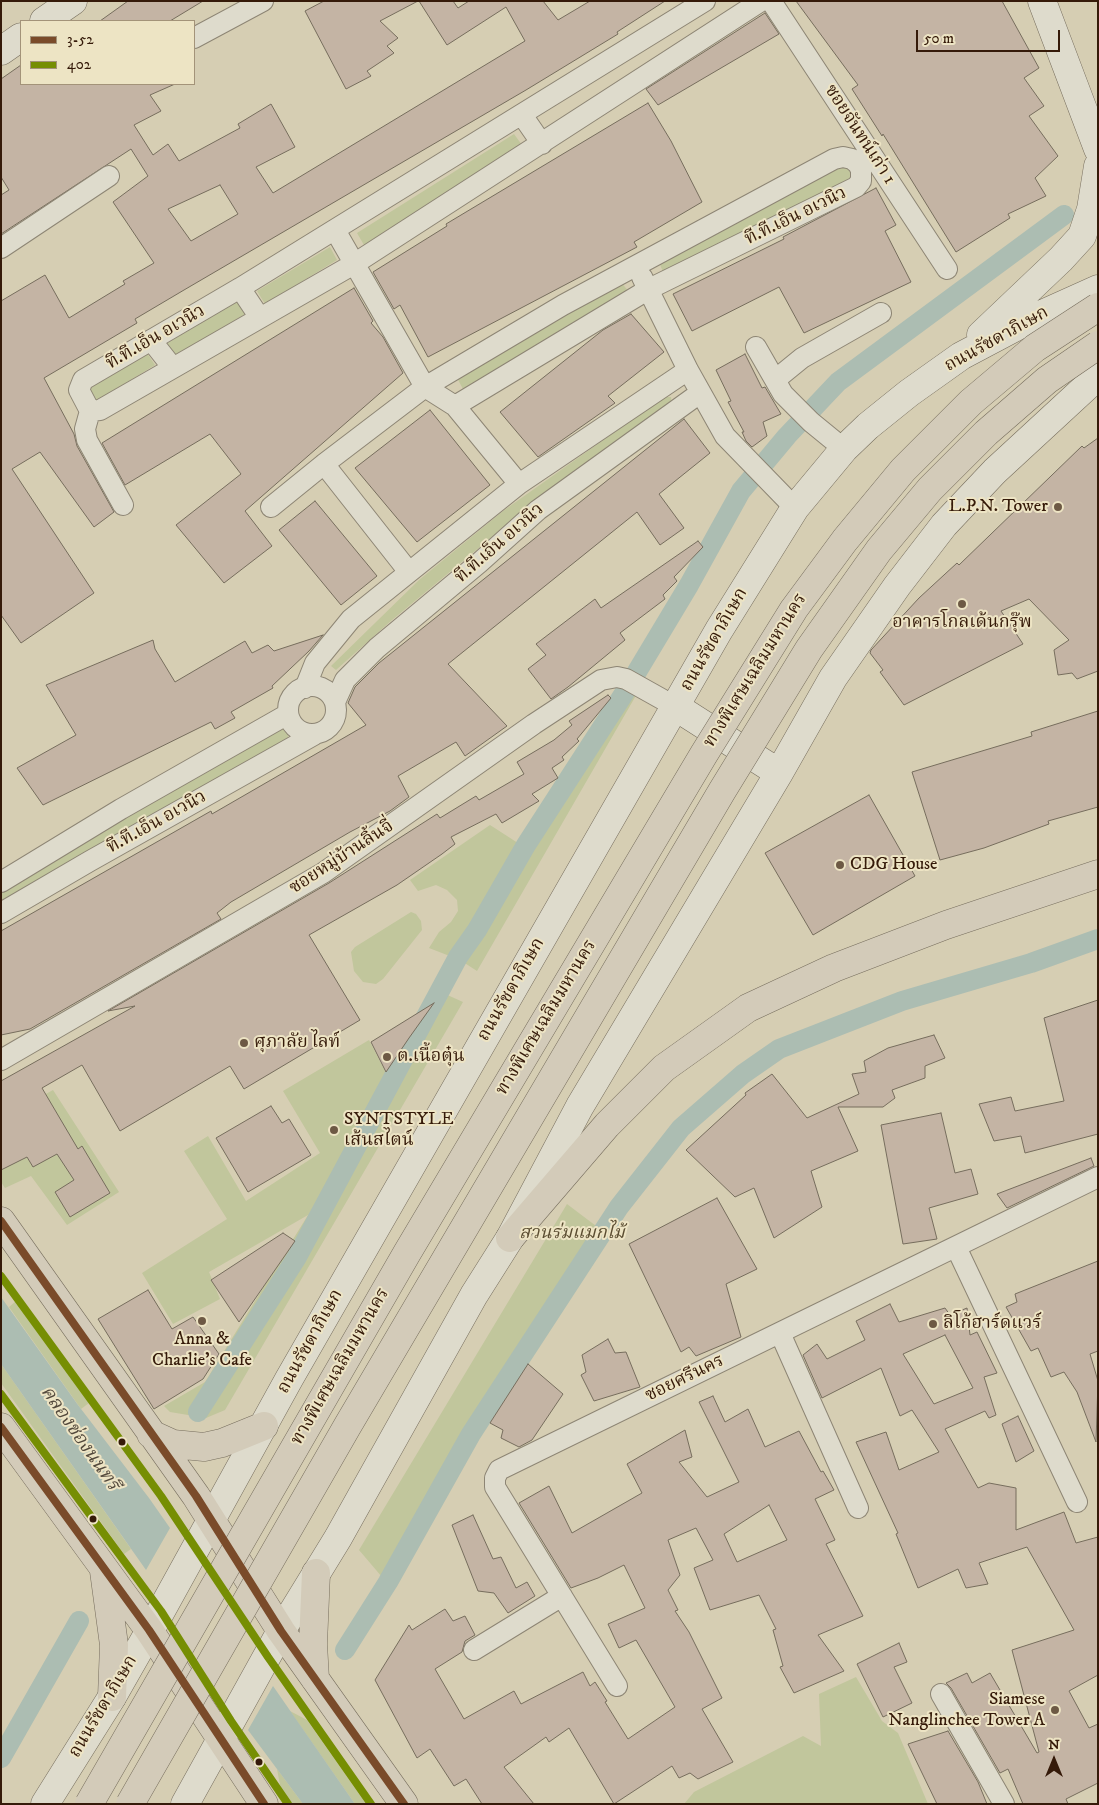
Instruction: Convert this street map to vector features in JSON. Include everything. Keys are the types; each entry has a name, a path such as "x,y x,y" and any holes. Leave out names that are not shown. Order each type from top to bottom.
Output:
{"main road":[{"path":"45,20 73,1"},
{"path":"1042,1 1098,149"},
{"path":"1,51 20,38"},
{"path":"961,356 1061,259 1082,236 1091,209 1098,166"},
{"name":"ถนนรัชดาภิเษก","path":"45,1804 112,1696 408,1170 760,562 795,508 844,449 868,426 909,393 961,356 1029,320 1098,289"},
{"name":"ทางพิเศษเฉลิมมหานคร","path":"89,1804 402,1261 704,754 794,609 845,540 903,470 971,402 1035,348 1098,307"},
{"name":"ทางพิเศษเฉลิมมหานคร","path":"130,1804 374,1382 722,790 809,649 878,550 930,489 986,433 1047,380 1098,344"},
{"path":"185,1804 281,1631 316,1573 474,1294 510,1238 580,1106 779,773 833,678 897,586 944,526 995,471 1098,376"},
{"path":"676,707 779,773"},
{"path":"510,1238 607,1124 664,1068 748,1008 834,968 946,925 1098,874"},
{"path":"1,1221 211,1520 281,1631 404,1804"},
{"path":"151,1434 173,1444 204,1447 222,1443 264,1426"},
{"path":"1,1427 149,1630 264,1804"},
{"path":"103,1566 114,1645 112,1696"},
{"path":"315,1679 313,1644 316,1573"}],"street":[{"path":"195,37 263,1"},
{"name":"ที.ที.เอ็น อเวนิว","path":"705,1 240,288 83,380 79,390 90,411 100,410 354,264 761,1"},
{"name":"ซอยจันทน์เก่า 1","path":"771,1 947,269"},
{"path":"522,114 542,144"},
{"name":"ที.ที.เอ็น อเวนิว","path":"271,507 425,387 563,305 834,159 843,157 852,159 862,170 861,181 856,187 649,289 455,406"},
{"path":"1,248 109,176"},
{"name":"ที.ที.เอ็น อเวนิว","path":"335,230 425,387 455,406 519,484"},
{"path":"637,266 688,370 725,436 795,508"},
{"path":"240,288 260,318"},
{"path":"779,387 802,358 881,312"},
{"path":"152,340 173,368"},
{"path":"756,347 779,387 811,422 844,449"},
{"name":"ที.ที.เอ็น อเวนิว","path":"1,882 121,809 288,714 291,698 296,692 305,688 315,663 351,619 519,484 688,370"},
{"path":"665,385 675,384 682,389 683,405"},
{"name":"ที.ที.เอ็น อเวนิว","path":"1,913 314,735 327,730 333,724 337,709 335,702 345,680 377,648 479,563 538,510 700,393"},
{"path":"90,411 85,429 87,440 123,505"},
{"path":"324,464 409,572"},
{"name":"ซอยหมู่บ้านลิ้นจี่","path":"1,1060 323,873 592,685 610,678 632,683 676,707"},
{"path":"305,688 318,687 325,690 335,702"},
{"path":"288,714 296,728 303,733 314,735"},
{"name":"ซอยศรีนคร","path":"617,1686 495,1487 495,1478 499,1470 1098,1177"},
{"path":"956,1247 1077,1502"},
{"path":"780,1333 858,1508"},
{"path":"474,1650 562,1596"},
{"path":"941,1694 1004,1804"}],"green space":[{"path":"514,134 522,145 364,245 357,233"},
{"path":"846,164 855,179 664,274 658,260"},
{"path":"330,247 337,260 265,304 257,291"},
{"path":"621,282 629,292 463,389 457,378"},
{"path":"239,300 247,313 174,357 166,344"},
{"path":"147,353 155,365 95,402 87,390"},
{"path":"664,397 671,397 672,407 557,483 392,620 336,670 331,666 419,580 503,511"},
{"path":"623,686 638,692 477,971 460,960 429,948 439,932 451,922 458,911 457,900 447,890 436,885 418,891 410,880 490,825 521,845"},
{"path":"285,727 289,731 288,738 1,905 1,892 11,885 278,729"},
{"path":"411,912 416,914 421,921 422,930 383,979 376,984 363,982 354,971 351,952 355,947"},
{"path":"443,993 463,1002 225,1410 206,1418 170,1412 164,1406 205,1382 308,1215 209,1272 220,1299 173,1324 142,1273 227,1219 184,1151 208,1136 246,1201 320,1153 283,1091 369,1040 390,1081"},
{"path":"53,1090 119,1192 67,1225 31,1176 5,1188 1,1182 1,1119"},
{"name":"สวนร่มแมกไม้","path":"567,1204 600,1229 444,1471 382,1577 359,1550"},
{"path":"16,1301 89,1403 81,1409 9,1307"},
{"path":"1,1364 131,1549 124,1554 1,1383"},
{"path":"856,1677 882,1721 898,1733 928,1804 684,1804 694,1792 803,1736 821,1746 819,1694"},
{"path":"290,1711 307,1720 366,1804 355,1804"},
{"path":"277,1769 303,1804 292,1804 281,1790"}],"water":[{"name":"คลองช่องนนทรี","path":"1,1297 78,1405 170,1528 146,1570 1,1364"},
{"path":"273,1686 355,1804 303,1804 248,1730"}],"building":[{"path":"128,1 203,1 172,20 101,20"},
{"path":"324,1 418,1 380,21 398,38 387,46 394,53 367,71 371,76 346,89 305,11"},
{"path":"419,1 453,1 458,8 469,1 543,1 558,20 590,1 665,1 617,32 618,34 526,90 135,319 137,323 44,378 74,434 77,446 114,512 94,527 40,452 12,469 94,593 21,643 1,615 1,301 45,275 69,318 125,284 123,281 154,263 113,202 148,176 131,149 1,234 1,195 9,190 1,177 1,79 20,66 20,85 173,85 150,95 161,111 134,125 153,155 168,144 179,161 240,128 238,124 271,104 295,147 256,167 273,193 525,41 506,7 447,45","holes":["220,185 238,214 191,241 168,209"]},
{"path":"796,1 1002,1 1039,68 1024,78 1044,106 1029,116 1058,156 1035,178 1046,196 1008,214 1010,218 956,252 883,134 882,136 852,89 858,85"},
{"path":"765,13 779,34 658,105 646,89"},
{"path":"648,103 671,141 702,202 634,242 637,247 428,357 400,305 394,309 373,272 447,226 446,224"},
{"path":"876,188 896,225 885,231 911,282 804,333 779,287 692,331 673,294 784,239 783,237"},
{"path":"354,288 373,321 371,323 383,337 403,373 245,511 272,546 224,583 176,525 241,474 210,434 125,485 102,443"},
{"path":"631,314 664,352 608,396 615,403 538,457 500,412 603,330"},
{"path":"745,354 762,388 765,387 781,414 763,422 767,436 752,447 746,441 742,432 744,432 728,402 731,401 716,370"},
{"path":"430,410 490,485 417,542 355,468"},
{"path":"684,419 710,453 659,494 684,528 660,545 637,512 448,664 507,726 465,756 456,742 398,776 409,797 390,811 350,832 231,902 217,913 221,919 30,1029 1,1035 1,931 211,811 212,814 366,725 348,703 355,687 379,663"},
{"path":"1098,438 1098,671 1077,679 1072,673 1058,675 1054,650 1069,640 1029,599 1001,611 1023,644 904,705 880,672 883,670 870,653 871,650 919,598 957,563 959,565 1082,446 1084,448"},
{"path":"315,501 377,576 341,605 279,530"},
{"path":"698,541 703,547 674,577 677,581 663,595 665,599 620,633 625,640 551,699 528,669 546,655 536,644 595,599 601,608"},
{"path":"323,635 272,686 273,688 231,712 235,718 215,729 211,722 43,805 17,768 76,735 46,685 153,640 155,649 175,682 245,641 252,653 268,645 274,651"},
{"path":"608,695 611,698 577,739 579,741 562,757 564,760 552,768 558,778 532,794 539,801 502,823 496,814 451,837 455,844 442,854 397,885 309,935 360,1020 244,1089 230,1066 120,1131 82,1065 42,1088 78,1149 82,1146 110,1193 70,1217 55,1192 74,1180 57,1154 33,1167 27,1157 1,1170 1,1081 135,1006 108,1011 329,883 437,814 440,818 476,796 479,800 524,774 517,762 554,740 572,725 569,721"},
{"path":"1098,711 1098,807 1048,821 1049,824 984,848 940,860 912,772 1032,736 1031,732"},
{"name":"CDG House","path":"869,795 915,876 813,935 765,853"},
{"path":"1098,1000 1098,1134 1025,1153 1021,1136 994,1141 979,1104 1011,1097 1015,1111 1064,1101 1044,1018"},
{"name":"ต.เนื้อตุ๋น","path":"434,1003 409,1038 386,1072 371,1042"},
{"path":"934,1035 945,1058 925,1066 925,1078 892,1090 895,1098 883,1107 838,1107 858,1151 811,1171 822,1207 774,1238 754,1188 735,1197 686,1150 746,1095 745,1093 772,1074 807,1118 859,1094 852,1074 866,1072 864,1061 888,1048"},
{"path":"271,1106 282,1123 289,1119 311,1155 248,1192 216,1138"},
{"path":"941,1113 955,1173 971,1169 978,1194 929,1208 937,1239 903,1244 881,1125"},
{"path":"1091,1158 1094,1166 1007,1208 997,1194"},
{"path":"717,1198 757,1269 726,1284 741,1337 696,1356 689,1347 681,1352 629,1244"},
{"path":"283,1233 295,1241 239,1322 211,1280"},
{"path":"1098,1261 1098,1351 1090,1354 1098,1381 1096,1442 1077,1392 1064,1372 1051,1377 1038,1348 1031,1351 1006,1307 1017,1302 1015,1294"},
{"path":"148,1290 172,1329 193,1317 219,1354 203,1379 154,1409 98,1319"},
{"path":"890,1304 899,1322 945,1308 950,1315 967,1308 970,1335 977,1332 997,1373 984,1377 996,1415 989,1418 985,1411 945,1429 978,1488 989,1483 1016,1488 1016,1530 1064,1512 1076,1543 1098,1537 1098,1675 1069,1691 1089,1728 1098,1724 1098,1783 1066,1799 1068,1804 1023,1804 1008,1769 1000,1773 951,1688 946,1683 967,1673 972,1683 990,1673 1037,1753 1039,1752 1012,1650 1074,1630 1027,1547 979,1563 988,1584 966,1588 958,1569 918,1588 896,1534 898,1533 856,1442 886,1432 899,1470 939,1452 912,1410 900,1416 881,1368 822,1398 803,1355 817,1344 827,1359 865,1340 856,1321","holes":["945,1335 973,1388 934,1404 903,1354"]},
{"path":"608,1339 615,1353 626,1352 640,1387 594,1401 581,1375 586,1372 582,1355"},
{"path":"528,1364 563,1394 532,1440 519,1447 501,1438 503,1430 490,1423"},
{"path":"713,1396 725,1422 748,1409 765,1447 799,1431 821,1472 823,1471 834,1490 815,1499 835,1540 826,1544 863,1616 818,1635 844,1671 794,1693 780,1667 783,1666 773,1630 776,1629 759,1595 710,1610 694,1568 713,1560 696,1528 668,1540 680,1575 668,1590 678,1610 675,1611 689,1632 722,1698 702,1709 733,1762 698,1779 690,1773 679,1778 672,1766 614,1804 569,1728 549,1742 546,1737 504,1767 534,1804 482,1804 466,1779 454,1786 430,1749 417,1758 375,1680 409,1625 412,1630 445,1609 453,1621 465,1616 475,1635 465,1641 462,1652 435,1669 464,1719 514,1691 521,1704 583,1672 590,1686 595,1682 628,1739 675,1707 636,1640 619,1648 608,1624 645,1608 624,1565 598,1578 571,1588 519,1503 549,1486 572,1533 642,1493 627,1464 685,1430 692,1457 679,1462 707,1497 739,1482 699,1402","holes":["769,1505 787,1540 737,1562 724,1534"]},
{"path":"1018,1416 1034,1451 1016,1462 1002,1424"},
{"path":"473,1515 493,1559 501,1557 516,1588 527,1582 535,1596 508,1613 494,1593 478,1591 452,1525"},
{"path":"899,1643 907,1662 894,1667 912,1703 883,1717 857,1664"},
{"path":"948,1731 978,1782 987,1804 937,1804 908,1744"}],"waterway":[{"path":"198,1412 297,1257 458,957 477,930 526,845 623,695 689,585 741,491 787,436 838,382 1064,215"},
{"path":"345,1650 388,1582 471,1434 619,1207 681,1128 743,1074 779,1049 902,1001 1031,963 1098,939"},
{"path":"1,1758 79,1621"}],"transit line":[{"name":"3-52","path":"1,1221 196,1496 281,1631 404,1804"},
{"name":"402","path":"1,1276 161,1496 268,1657 371,1804"},
{"name":"402","path":"1,1394 161,1611 231,1721 288,1804"},
{"name":"3-52","path":"1,1427 149,1630 264,1804"}],"place":[{"name":"L.P.N. Tower","path":"1058,507"},
{"name":"อาคารโกลเด้นกรุ๊พ","path":"962,604"},
{"name":"CDG House","path":"840,865"},
{"name":"ศุภาลัย ไลท์","path":"244,1043"},
{"name":"ต.เนื้อตุ๋น","path":"387,1057"},
{"name":"SYNTSTYLE เส้นสไตน์","path":"334,1130"},
{"name":"Anna & Charlie's Cafe","path":"202,1321"},
{"name":"ลิโก้ฮาร์ดแวร์","path":"933,1324"},
{"name":"Siamese Nanglinchee Tower A","path":"1055,1710"}]}
